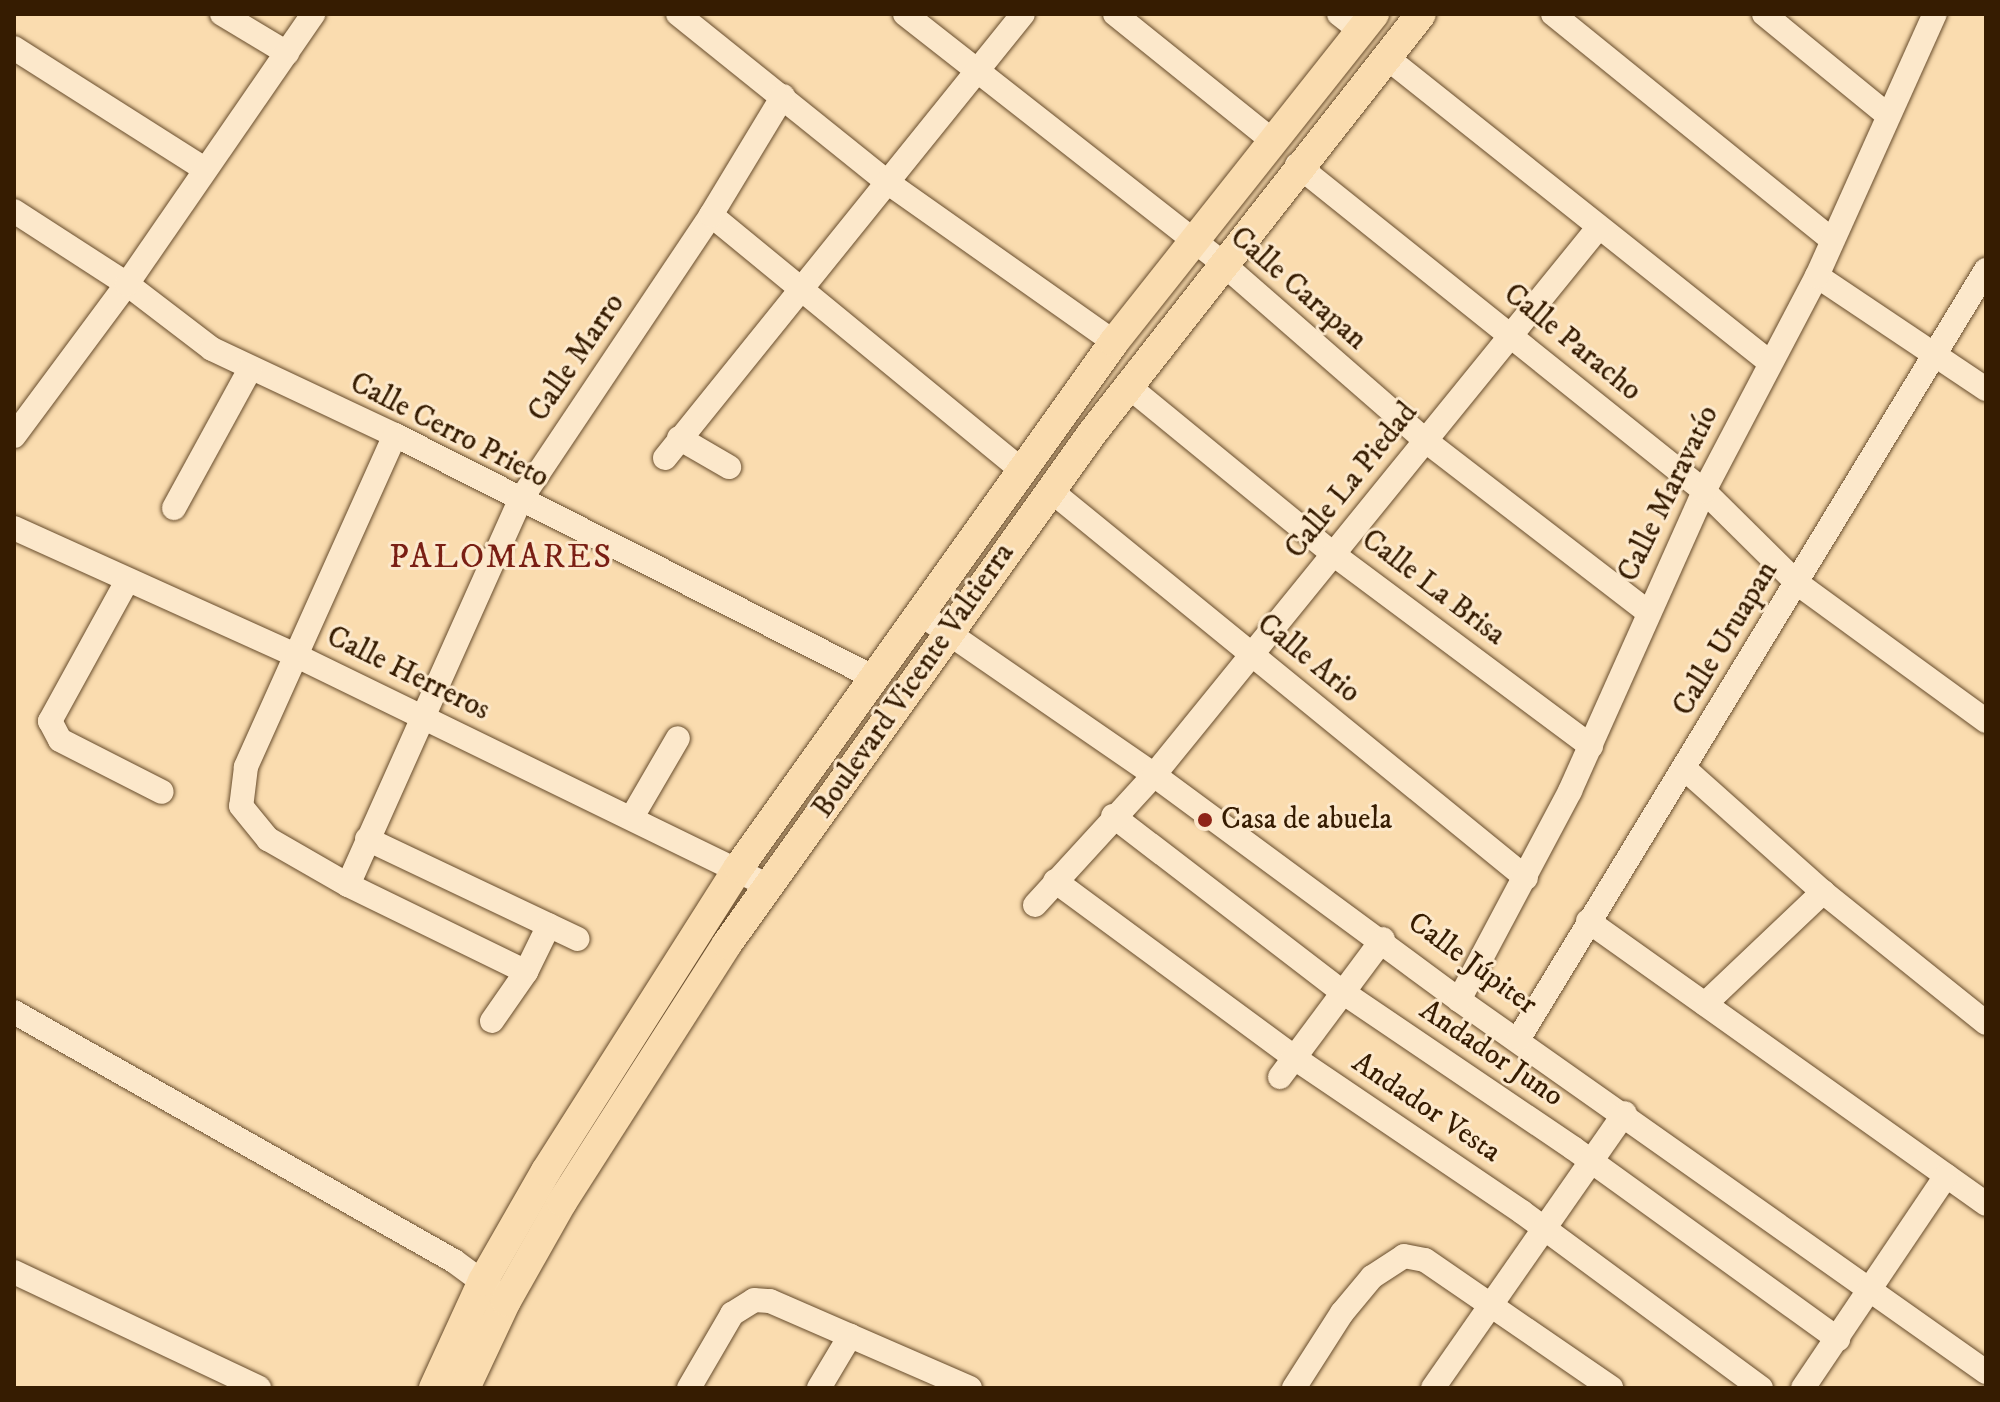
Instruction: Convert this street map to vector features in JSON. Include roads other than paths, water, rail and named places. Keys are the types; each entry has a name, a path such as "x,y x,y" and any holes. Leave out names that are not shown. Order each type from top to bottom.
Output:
{"main road":[{"name":"Boulevard Vicente Valtierra","path":"465,1388 506,1301 608,1125 769,886 1050,490 1297,165 1421,14"},
{"name":"Boulevard Vicente Valtierra","path":"434,1388 483,1281 621,1047 739,867 1020,469 1114,342 1274,142 1358,20"}],"street":[{"path":"222,14 287,53"},
{"path":"14,436 127,284 313,14"},
{"path":"678,14 887,182 1114,342"},
{"name":"Calle Carapan","path":"905,14 975,73 1222,263 1426,441 1648,612"},
{"path":"729,467 672,448 1023,14"},
{"path":"1115,14 1274,142"},
{"path":"1553,14 1831,239"},
{"path":"1764,14 1886,114"},
{"name":"Calle Maravatío","path":"1459,1000 1526,878 1591,746 1704,491 1817,276 1886,114 1935,14"},
{"path":"14,48 205,169"},
{"path":"1386,57 1503,145 1598,228 1770,362"},
{"name":"Calle Marro","path":"348,885 519,502 711,215 783,96"},
{"name":"Calle Paracho","path":"1297,165 1704,491 1797,583 1986,721"},
{"name":"Calle Cerro Prieto","path":"14,211 127,284 167,319 250,369 395,435 519,502 873,677"},
{"path":"711,215 1020,469"},
{"name":"Calle La Piedad","path":"1035,905 1113,816 1154,775 1514,336 1598,228"},
{"name":"Calle Uruapan","path":"1519,1038 1588,921 1686,770 1986,270"},
{"path":"1817,276 1986,389"},
{"path":"174,508 250,369"},
{"name":"Calle La Brisa","path":"1128,386 1333,554 1591,746"},
{"path":"395,435 240,792 245,815 258,832 348,885 526,972"},
{"name":"Calle Ario","path":"1050,490 1526,878"},
{"name":"Calle Herreros","path":"14,528 297,656 739,867 769,886"},
{"path":"134,584 53,709 51,727 60,740 162,792"},
{"name":"Calle Júpiter","path":"918,612 1154,775 1383,939 1459,1000 1519,1038 1870,1292 1986,1372"},
{"path":"632,817 678,738"},
{"path":"1686,770 1823,892 1986,1023"},
{"name":"Andador Juno","path":"1113,816 1344,993 1591,1162 1838,1339"},
{"path":"367,839 578,939"},
{"name":"Andador Vesta","path":"1055,881 1288,1068 1545,1230 1761,1388"},
{"path":"1705,1004 1823,892"},
{"path":"1588,921 1986,1204"},
{"path":"492,1021 526,972 549,925"},
{"path":"1288,1068 1383,939"},
{"path":"14,1012 483,1281 506,1301"},
{"path":"1433,1388 1625,1113"},
{"path":"1804,1387 1946,1176"},
{"path":"1294,1388 1342,1313 1372,1277 1395,1259 1415,1257 1492,1304 1611,1388"},
{"path":"14,1272 259,1388"},
{"path":"689,1388 743,1302 770,1301 954,1385"},
{"path":"819,1388 850,1336"}],"place":[{"name":"Casa de abuela","path":"1205,820"}],"district":[{"name":"PALOMARES","path":"501,558"}]}
